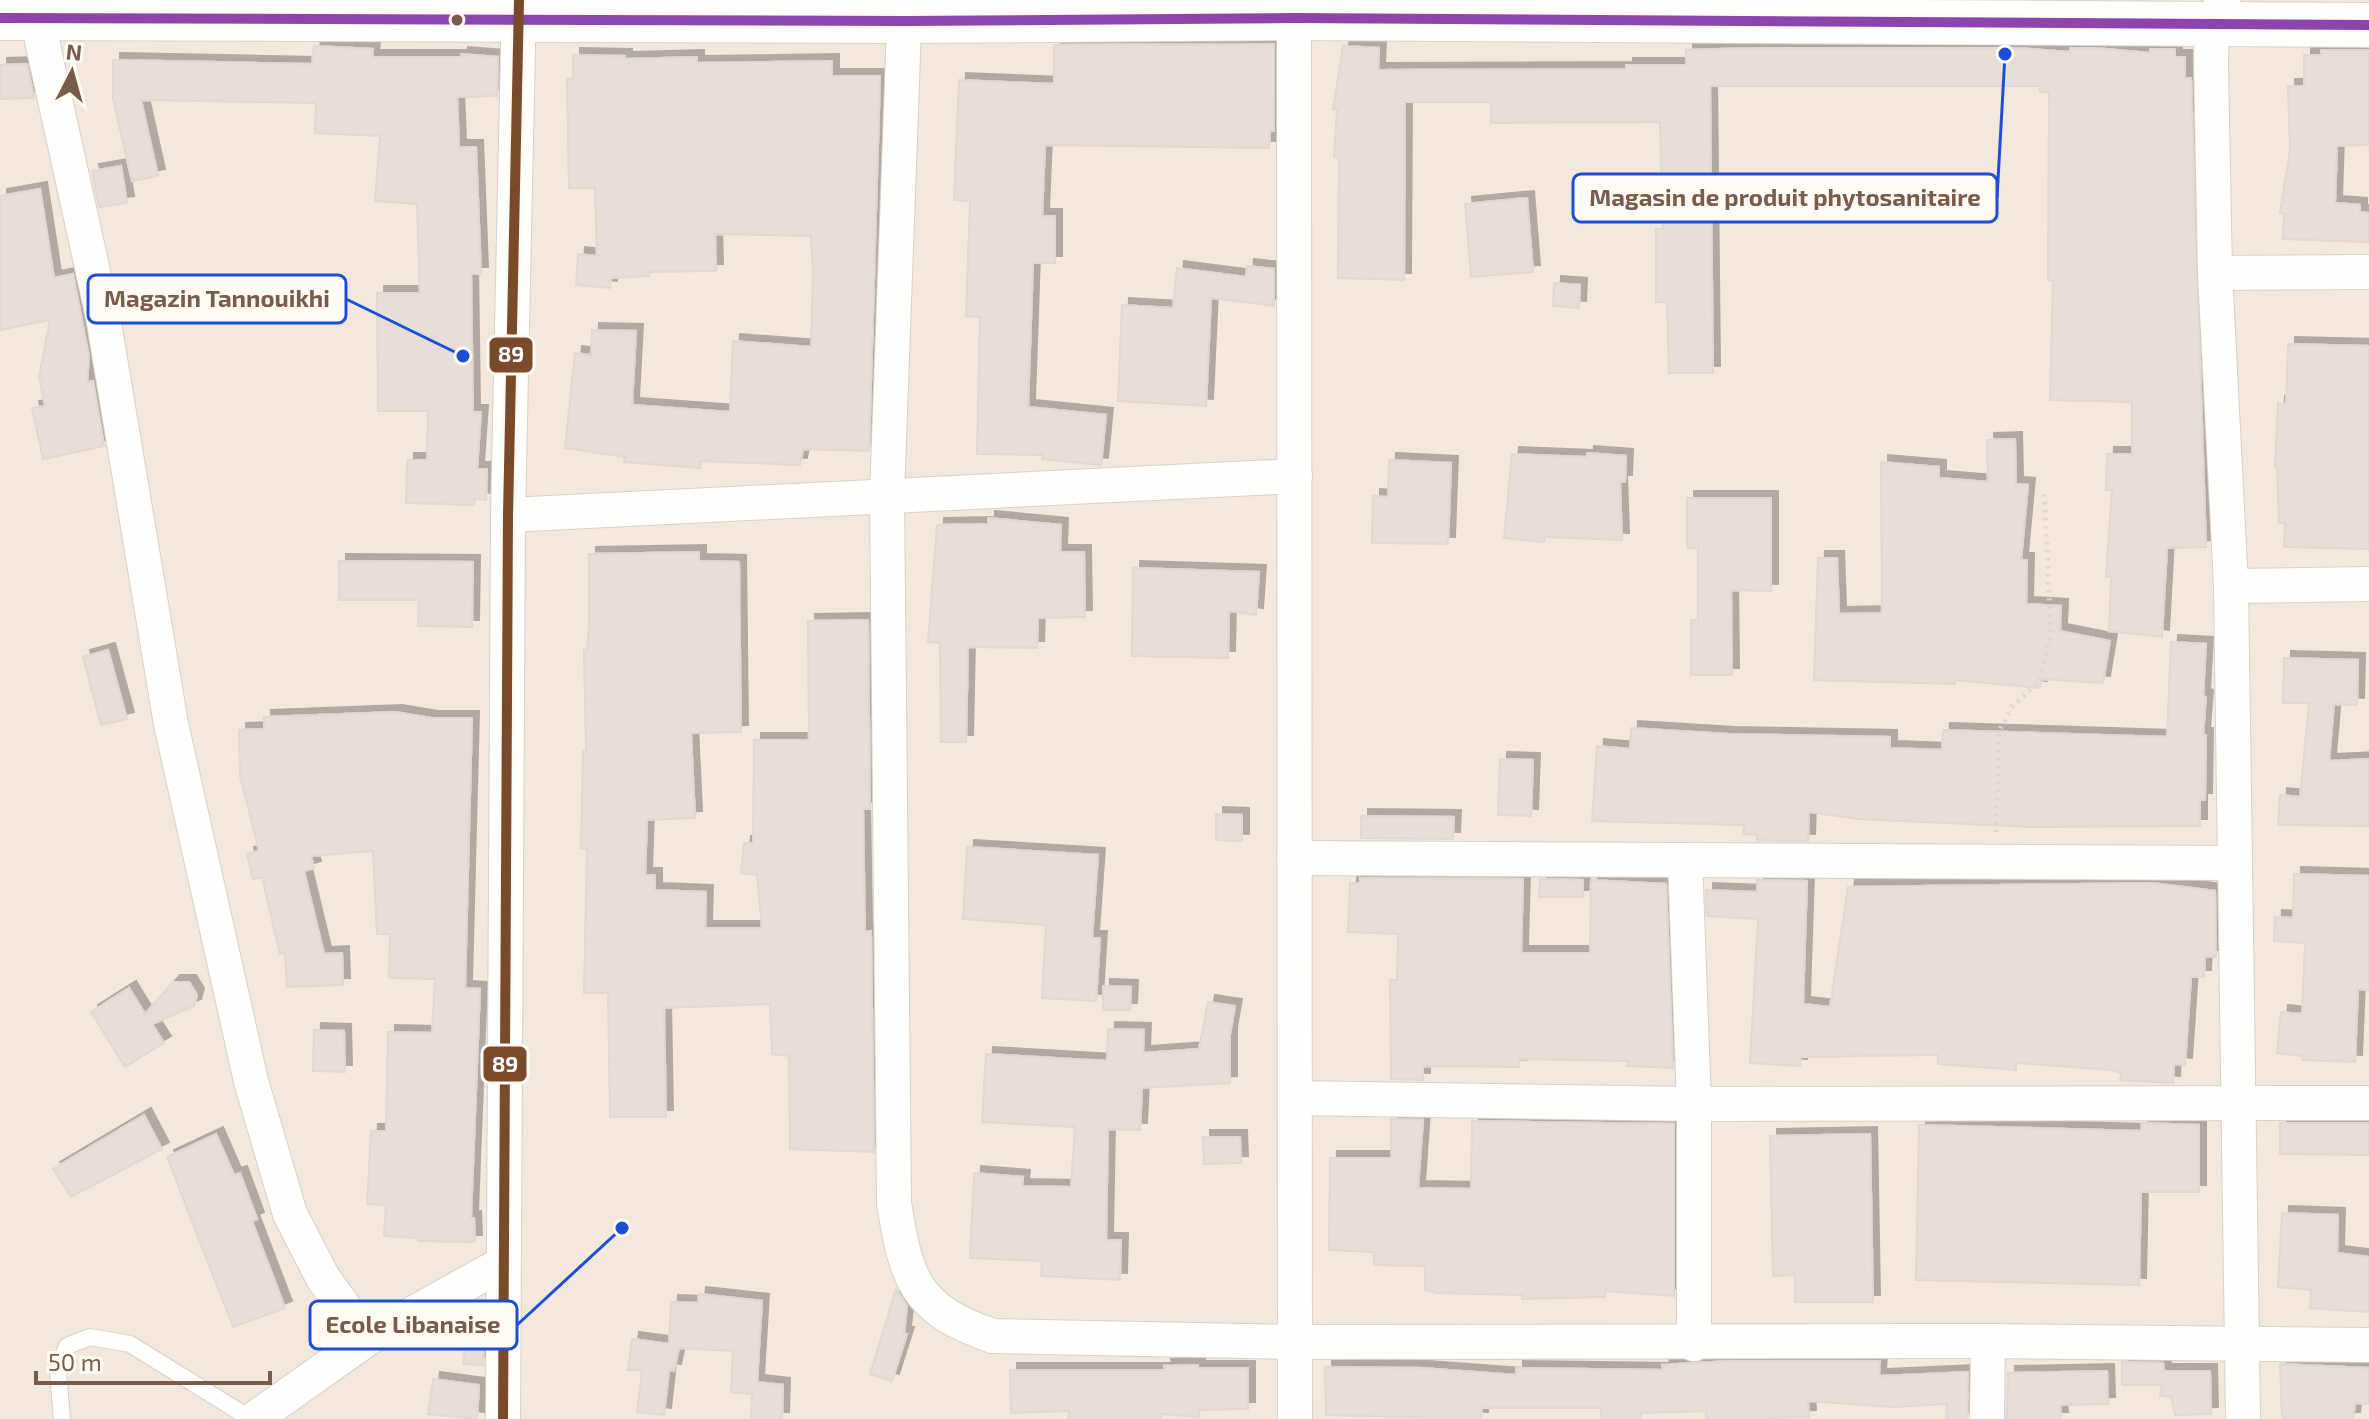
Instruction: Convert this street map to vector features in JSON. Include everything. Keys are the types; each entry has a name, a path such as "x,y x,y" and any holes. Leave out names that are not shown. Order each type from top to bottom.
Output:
{"street":[{"path":"503,1419 508,515 520,9"},
{"path":"1294,9 1295,1419"},
{"path":"367,1339 323,1278 290,1214 251,1081 171,724 103,317 23,12 1294,9 2218,13 2369,25"},
{"path":"905,11 887,495 894,1203 904,1261 926,1298 955,1323 993,1336 1295,1342 1694,1344 1988,1341 2369,1345"},
{"path":"2218,13 2215,273 2231,586 2243,1419"},
{"path":"2215,273 2369,272"},
{"path":"508,515 1295,476"},
{"path":"2231,586 2369,584"},
{"path":"1294,858 2233,863"},
{"path":"1685,860 1694,1104 1694,1344"},
{"path":"1295,1098 1694,1104 2369,1103"},
{"path":"253,1419 367,1339 502,1264"},
{"path":"1987,1419 1988,1341"}],"lane":[{"path":"62,1419 58,1372 67,1346 90,1337 130,1344 253,1419"}],"path":[{"path":"1996,861 1999,731 2012,707 2039,681 2051,632 2044,490"}],"shaded area":[{"path":"0,0 2369,0 2369,1419 0,1419"}],"building":[{"path":"1274,44 1274,131 1270,131 1269,148 1045,145 1042,216 1055,216 1055,263 1033,263 1028,407 1106,415 1101,465 1042,459 1043,455 977,454 980,317 966,316 970,201 954,200 959,80 1054,84 1054,45"},
{"path":"314,46 373,49 372,57 461,57 461,54 498,57 497,96 457,97 459,147 476,147 481,274 471,274 473,412 481,412 477,469 487,469 486,500 474,499 474,505 406,503 407,460 427,460 428,411 378,411 377,293 420,293 417,204 375,201 380,136 315,133 316,103 141,100 158,176 132,181 113,99 113,60 312,64"},
{"path":"1343,46 1379,48 1378,70 1626,69 1626,65 1686,65 1686,50 1754,48 2018,48 2070,52 2070,48 2095,48 2150,53 2150,49 2175,49 2175,57 2185,57 2185,78 2191,78 2206,547 2167,548 2162,637 2109,631 2111,577 2106,577 2112,490 2106,490 2107,454 2132,454 2132,402 2050,400 2053,280 2048,280 2049,92 2040,92 2040,86 1710,86 1713,373 1669,373 1667,302 1656,302 1656,229 1663,229 1660,122 1491,123 1491,102 1405,102 1404,280 1338,278 1339,158 1334,157 1337,110 1333,109"},
{"path":"2321,50 2369,50 2369,145 2337,146 2335,203 2360,205 2360,212 2369,213 2369,242 2283,239 2284,214 2280,213 2290,150 2288,86 2304,86 2304,55 2321,55"},
{"path":"573,55 625,56 625,59 697,57 697,63 832,61 832,76 880,76 869,451 803,449 800,465 701,461 700,468 624,462 625,457 565,448 575,353 591,355 592,330 636,331 632,405 730,412 733,341 811,347 813,272 811,236 715,234 716,271 648,272 649,276 611,278 610,288 576,285 578,254 597,256 595,188 569,188 567,79 573,79"},
{"path":"27,64 34,98 0,99 0,65"},
{"path":"121,166 127,203 99,207 92,171"},
{"path":"40,189 54,278 73,274 89,357 87,382 93,381 104,446 43,459 32,408 45,406 39,377 50,320 0,330 0,196"},
{"path":"1527,198 1533,272 1471,277 1465,204"},
{"path":"1247,266 1274,269 1274,306 1211,298 1206,406 1118,401 1122,305 1173,308 1177,268 1246,277"},
{"path":"1554,283 1580,285 1579,308 1553,306"},
{"path":"2288,344 2369,346 2369,549 2284,547 2285,523 2279,523 2275,467 2278,403 2286,404"},
{"path":"2015,439 2016,484 2028,485 2021,560 2027,560 2026,604 2061,606 2060,631 2110,641 2103,683 2041,679 2040,688 1955,680 1955,684 1814,680 1818,558 1837,558 1839,614 1882,613 1881,462 1939,467 1939,478 1988,482 1987,440"},
{"path":"1587,453 1626,456 1625,482 1620,482 1622,540 1545,537 1544,542 1504,538 1512,454 1587,457"},
{"path":"1389,460 1451,463 1448,544 1372,543 1373,496 1388,497"},
{"path":"1687,498 1771,498 1771,591 1731,590 1732,675 1691,675 1691,620 1698,620 1698,548 1687,548"},
{"path":"988,518 1061,525 1060,552 1084,552 1085,617 1038,618 1037,648 968,647 966,742 941,742 940,643 928,642 937,525 988,524"},
{"path":"699,552 699,561 739,562 741,732 691,733 695,818 647,820 645,875 655,875 655,890 706,892 705,928 762,928 757,875 741,873 744,843 753,843 754,740 809,740 808,621 868,620 870,809 863,809 865,932 871,931 874,1152 790,1149 789,1056 772,1054 770,1004 664,1008 666,1117 610,1117 608,993 584,993 587,849 581,848 589,554"},
{"path":"339,561 473,562 472,627 418,626 419,600 339,600"},
{"path":"1133,568 1259,572 1256,615 1229,611 1228,658 1132,656"},
{"path":"2171,642 2206,644 2203,696 2206,697 2203,735 2206,735 2205,800 2200,800 2200,826 2031,827 1858,819 1809,812 1808,841 1757,840 1757,835 1743,834 1744,825 1592,821 1597,746 1630,749 1631,728 1728,734 1890,737 1890,748 1942,750 1943,730 2167,737"},
{"path":"108,650 127,719 101,725 83,657"},
{"path":"2284,658 2358,660 2357,705 2334,704 2329,761 2369,759 2369,826 2278,825 2280,795 2300,797 2309,703 2283,703"},
{"path":"395,712 431,718 472,718 465,988 480,989 471,1218 474,1218 475,1242 418,1241 418,1238 384,1236 386,1205 367,1204 371,1131 386,1131 388,1032 432,1033 435,979 389,978 390,934 377,934 373,851 311,856 314,868 304,871 324,954 342,953 343,985 287,987 285,953 280,954 262,877 253,879 247,854 259,851 240,776 239,730 264,729 264,717"},
{"path":"1500,759 1533,760 1531,816 1498,815"},
{"path":"1216,814 1242,815 1242,841 1216,840"},
{"path":"1361,816 1454,817 1453,839 1361,838"},
{"path":"967,847 1098,855 1092,938 1100,938 1096,1001 1042,998 1046,925 963,919"},
{"path":"2294,874 2369,876 2369,990 2358,989 2355,1062 2302,1060 2302,1056 2277,1053 2281,1012 2302,1014 2305,943 2274,941 2275,917 2293,918"},
{"path":"1360,878 1523,879 1521,953 1590,953 1591,880 1666,884 1673,1068 1627,1066 1628,1061 1519,1059 1519,1067 1423,1066 1423,1080 1391,1079 1390,980 1397,980 1398,934 1348,932 1350,883 1360,883"},
{"path":"1540,879 1583,880 1583,897 1539,897"},
{"path":"1757,880 1807,881 1803,1004 1830,1007 1848,887 2152,883 2215,891 2216,957 2205,957 2204,977 2191,977 2185,1065 2174,1064 2173,1083 2120,1080 2121,1073 2112,1070 2016,1063 2016,1070 1938,1064 1938,1055 1801,1057 1800,1066 1750,1063 1758,919 1707,916 1706,890 1757,892"},
{"path":"173,982 189,982 197,995 194,1006 152,1024 164,1043 125,1067 91,1012 129,988 145,1014"},
{"path":"1103,986 1131,987 1130,1010 1103,1010"},
{"path":"1208,1002 1235,1006 1230,1034 1230,1083 1142,1088 1140,1130 1108,1129 1106,1240 1121,1240 1120,1280 1041,1276 1042,1261 970,1258 974,1173 1023,1177 1022,1186 1071,1187 1075,1127 982,1122 986,1054 1107,1061 1108,1029 1144,1030 1143,1053 1199,1049"},
{"path":"314,1030 344,1031 345,1072 313,1071"},
{"path":"144,1115 162,1149 71,1197 53,1169"},
{"path":"1391,1119 1423,1120 1418,1188 1471,1189 1472,1121 1674,1124 1674,1296 1605,1291 1605,1297 1522,1299 1522,1295 1437,1293 1425,1290 1425,1266 1374,1265 1374,1252 1329,1250 1330,1158 1391,1158"},
{"path":"2142,1123 2199,1125 2199,1192 2141,1192 2139,1285 1916,1280 1919,1125 2141,1131"},
{"path":"2280,1123 2369,1123 2369,1155 2280,1154"},
{"path":"216,1134 234,1175 240,1173 257,1219 252,1221 285,1308 233,1327 167,1157"},
{"path":"1870,1134 1873,1302 1795,1302 1795,1275 1773,1276 1770,1136"},
{"path":"1203,1137 1240,1137 1241,1163 1204,1164"},
{"path":"2282,1213 2338,1215 2337,1253 2369,1257 2369,1312 2310,1308 2311,1290 2278,1287"},
{"path":"896,1289 907,1306 904,1334 907,1334 892,1381 870,1374"},
{"path":"699,1294 762,1301 757,1382 783,1385 782,1419 751,1419 752,1394 731,1392 733,1351 679,1348 674,1371 669,1370 664,1415 637,1412 642,1370 628,1370 632,1339 669,1344 671,1302 698,1303"},
{"path":"467,1319 484,1320 483,1365 463,1364"},
{"path":"1730,1361 1880,1361 1879,1376 1968,1372 1967,1419 1946,1419 1947,1404 1893,1407 1808,1401 1809,1417 1706,1419 1706,1411 1641,1413 1640,1419 1601,1419 1601,1408 1482,1408 1481,1419 1326,1415 1325,1367 1422,1368 1516,1375 1516,1368 1663,1370 1662,1365"},
{"path":"2122,1362 2163,1363 2164,1371 2210,1371 2211,1414 2175,1415 2171,1397 2160,1396 2162,1385 2122,1385"},
{"path":"2280,1364 2369,1368 2369,1404 2355,1403 2353,1419 2282,1418"},
{"path":"1198,1365 1198,1368 1248,1368 1248,1409 1199,1410 1199,1417 1161,1414 1161,1419 1068,1419 1069,1411 1011,1413 1010,1370 1165,1370 1164,1366"},
{"path":"2107,1371 2108,1404 2060,1405 2061,1419 2007,1419 2008,1373"},
{"path":"433,1379 479,1385 477,1419 428,1414"}],"transit line":[{"name":"89","path":"503,1419 508,515 519,0"},
{"path":"0,18 905,21 1294,18 2369,25"}],"place":[{"name":"Magasin de produit phytosanitaire","path":"2005,54"},
{"name":"Magazin Tannouikhi","path":"463,356"},
{"name":"Ecole Libanaise","path":"622,1228"}]}
